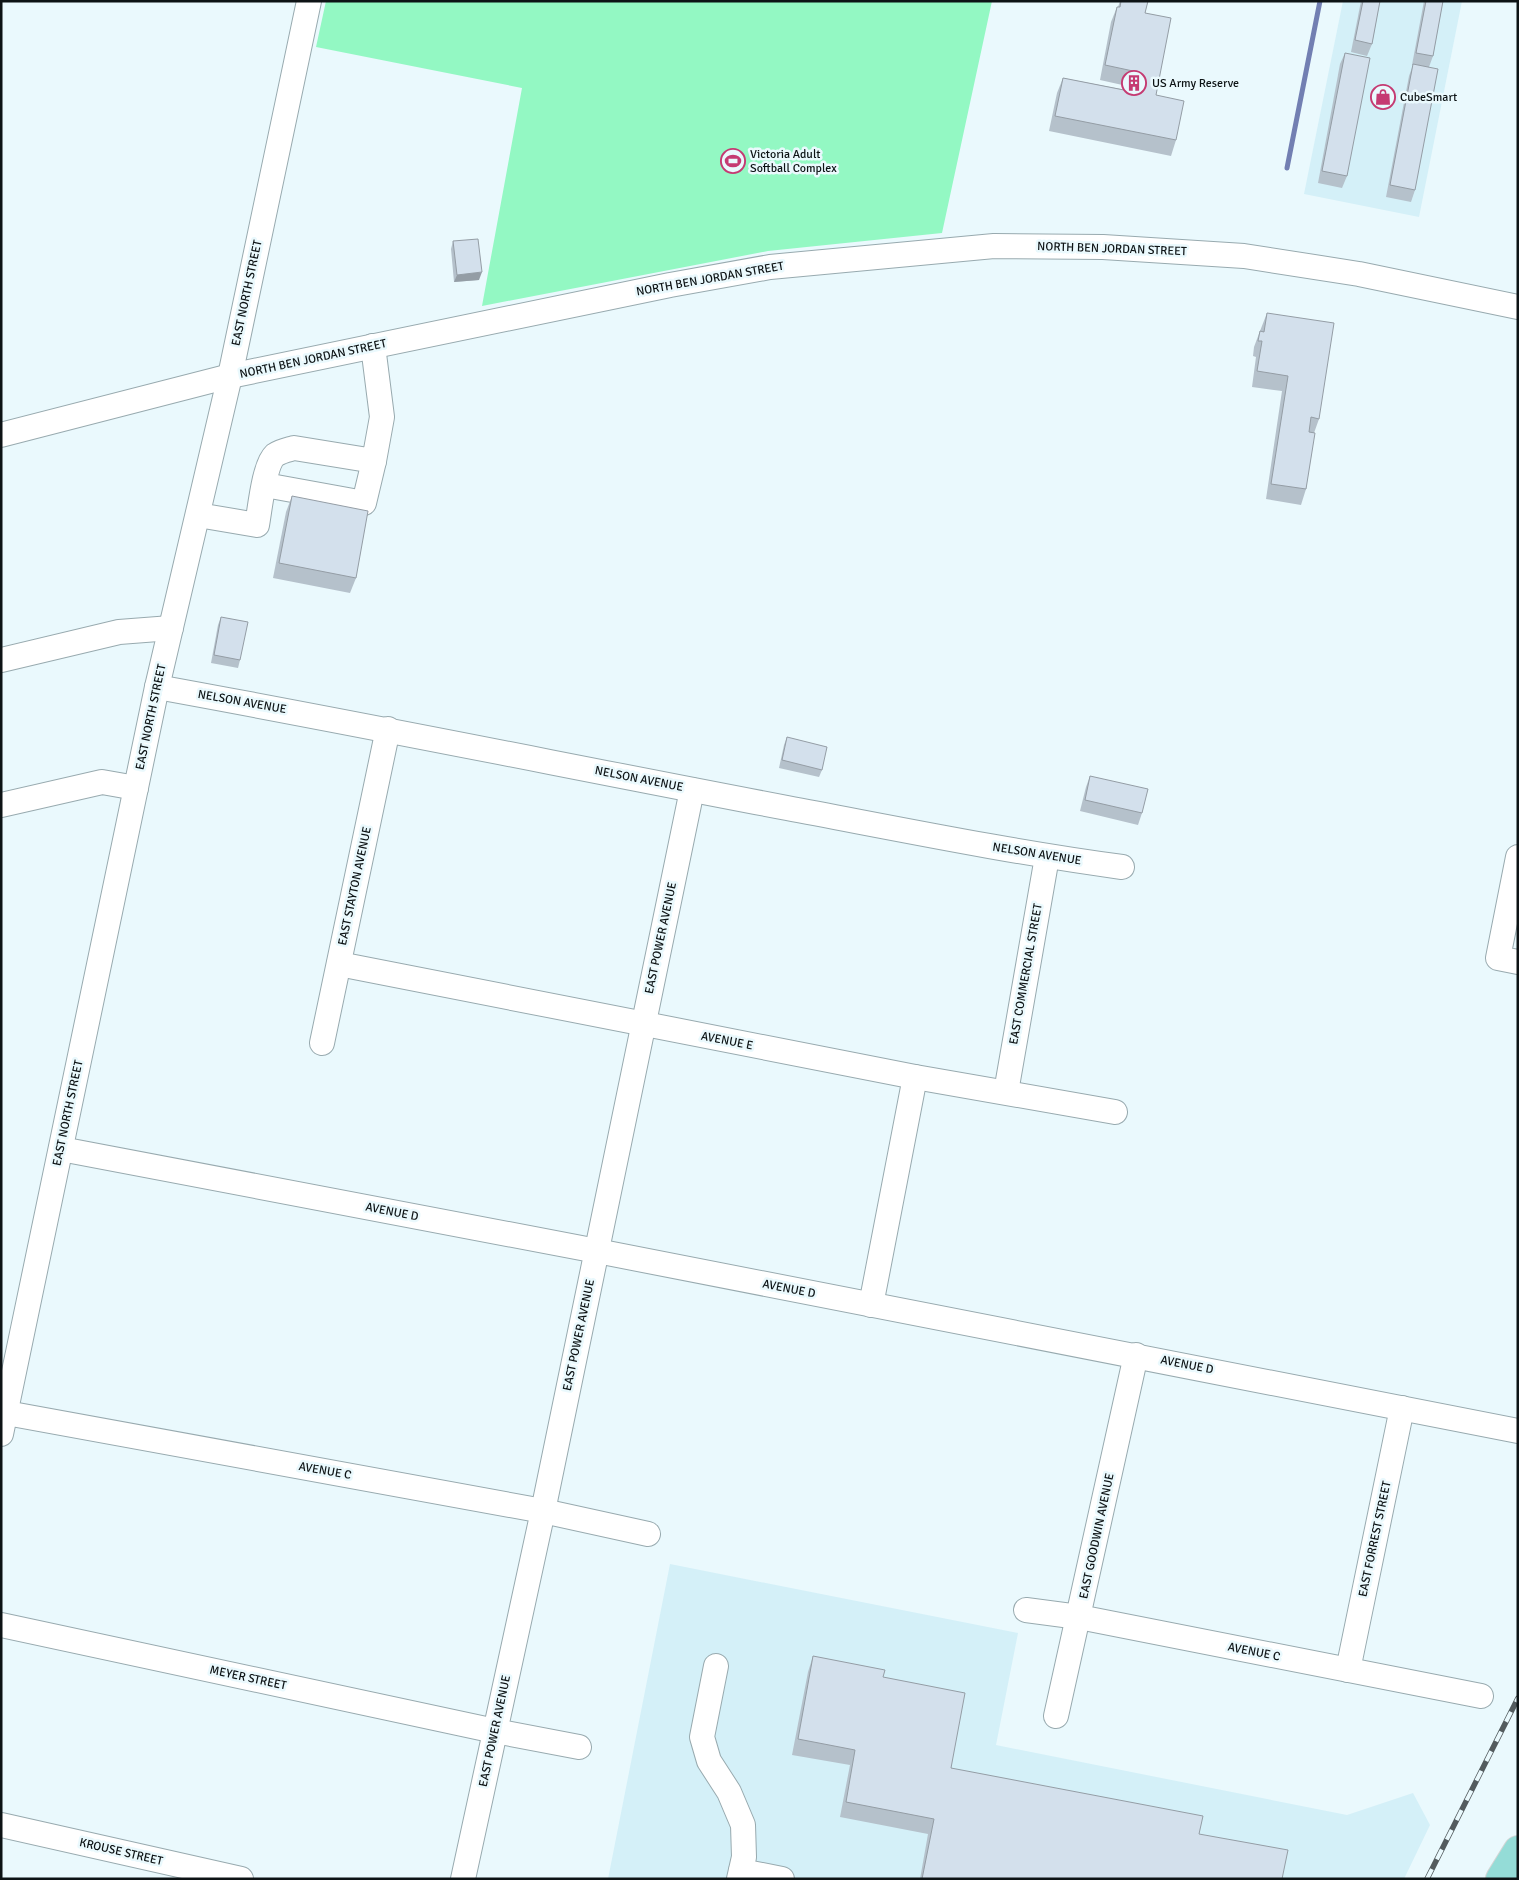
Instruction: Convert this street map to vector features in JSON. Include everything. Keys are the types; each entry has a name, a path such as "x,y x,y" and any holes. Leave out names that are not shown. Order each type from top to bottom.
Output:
{"main road":[{"path":"1500,1879 1518,1850"}],"street":[{"name":"EAST NORTH STREET","path":"3,1420 157,687 230,376 309,1"},
{"name":"NORTH BEN JORDAN STREET","path":"1,435 230,376 670,285 770,267 994,246 1103,247 1244,256 1359,274 1518,307"},
{"path":"265,485 364,502 382,418 372,346"},
{"path":"198,515 257,525 269,466 274,456 283,451 294,448 374,461"},
{"path":"1,660 119,632 172,628"},
{"name":"NELSON AVENUE","path":"157,687 388,729 692,790 1046,857 1122,867"},
{"name":"EAST STAYTON AVENUE","path":"322,1042 388,729"},
{"path":"1,805 102,782 136,788"},
{"name":"EAST POWER AVENUE","path":"463,1879 543,1511 692,790"},
{"name":"EAST COMMERCIAL STREET","path":"1006,1092 1046,857"},
{"path":"1518,857 1498,958 1518,962"},
{"name":"AVENUE E","path":"339,964 915,1077 1116,1112"},
{"path":"871,1305 915,1077"},
{"name":"AVENUE D","path":"61,1149 1136,1355 1518,1431"},
{"name":"EAST GOODWIN AVENUE","path":"1056,1716 1136,1355"},
{"name":"EAST FORREST STREET","path":"1348,1670 1402,1408"},
{"name":"AVENUE C","path":"3,1420 543,1511 648,1534"},
{"name":"AVENUE C","path":"1026,1610 1079,1618 1481,1696"},
{"name":"MEYER STREET","path":"1,1625 495,1731 579,1747"},
{"path":"716,1666 702,1737 709,1761 729,1792 743,1825 744,1857 740,1875 782,1879"},
{"name":"KROUSE STREET","path":"1,1824 241,1879"}],"shaded area":[{"name":"CubeSmart","path":"1343,1 1462,1 1419,217 1304,194"},
{"path":"670,1564 1018,1633 996,1745 1347,1815 1413,1793 1430,1825 1404,1879 608,1879"}],"green space":[{"name":"Victoria Adult Softball Complex","path":"326,1 992,1 942,233 768,251 482,306 522,88 316,47"}],"building":[{"name":"US Army Reserve","path":"1121,1 1148,1 1145,13 1171,18 1156,95 1184,101 1176,140 1055,116 1063,78 1129,91 1133,71 1105,65 1117,7 1120,7"},
{"path":"1363,1 1380,1 1372,44 1355,40"},
{"path":"1426,1 1443,1 1433,56 1416,53"},
{"path":"1345,53 1370,58 1347,176 1322,171"},
{"path":"1413,64 1438,69 1415,190 1390,185"},
{"path":"478,239 482,272 457,275 453,241"},
{"path":"1267,313 1334,323 1319,419 1311,417 1309,432 1315,433 1306,489 1271,484 1288,376 1257,371 1262,341 1258,341 1260,331 1264,332"},
{"path":"292,496 368,511 356,578 279,563"},
{"path":"221,617 248,622 240,660 214,655"},
{"path":"787,737 827,747 822,770 782,760"},
{"path":"1090,776 1148,789 1142,813 1085,800"},
{"path":"813,1656 885,1670 883,1677 965,1693 951,1768 1203,1816 1199,1834 1288,1850 1282,1879 922,1879 934,1819 846,1802 855,1750 798,1739"}],"waterway":[{"path":"1287,168 1320,1"}],"railway":[{"path":"1427,1879 1518,1698"}],"place":[{"name":"US Army Reserve","path":"1134,83"},
{"name":"CubeSmart","path":"1383,97"},
{"name":"Victoria Adult Softball Complex","path":"733,161"}]}
